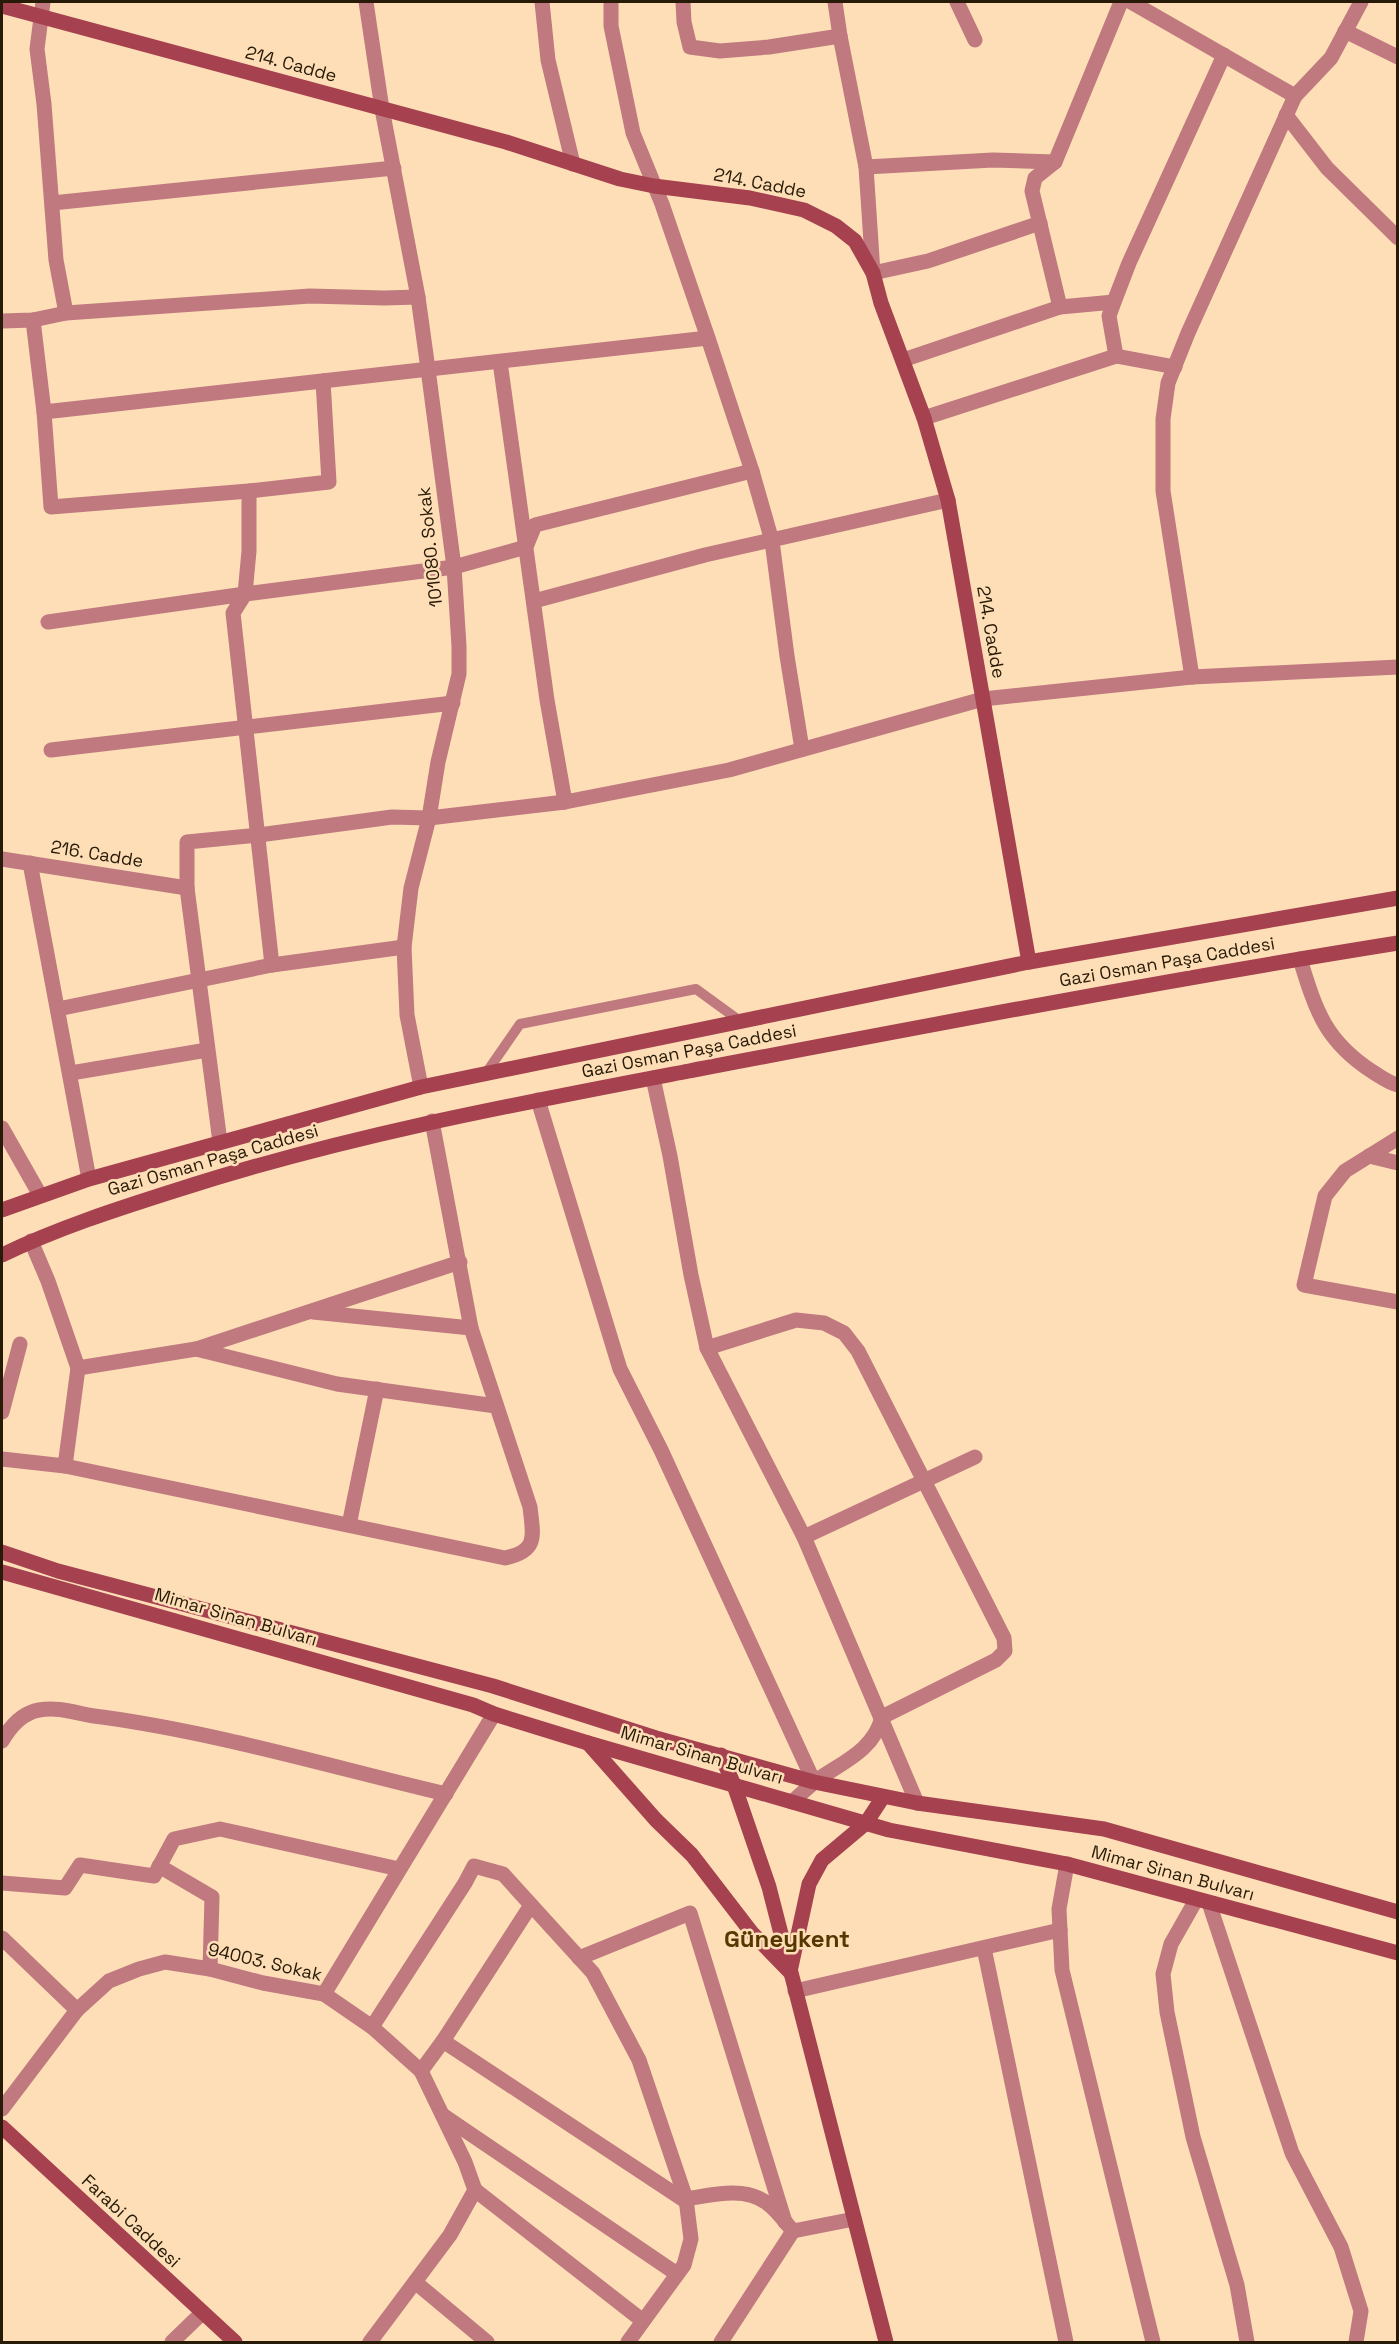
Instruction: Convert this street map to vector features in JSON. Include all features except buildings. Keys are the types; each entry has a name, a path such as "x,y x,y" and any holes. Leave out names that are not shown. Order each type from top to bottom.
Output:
{"main road":[{"name":"214. Cadde","path":"2,6 41,9 382,109 506,142 621,179 654,186 750,198 804,210 836,226 855,241 873,273 881,303 924,418 948,500 1029,962"},
{"name":"Gazi Osman Paşa Caddesi","path":"2,1210 89,1179 420,1087 1029,962 1398,898"},
{"name":"Gazi Osman Paşa Caddesi","path":"2,1255 85,1219 252,1166 432,1121 1113,991 1398,943"},
{"name":"Mimar Sinan Bulvarı","path":"2,1552 70,1574 493,1686 656,1738 814,1782 917,1803 1104,1829 1398,1912"},
{"name":"Mimar Sinan Bulvarı","path":"2,1572 462,1701 494,1714 588,1743 889,1830 1067,1864 1398,1953"},
{"path":"588,1743 656,1820 692,1855 752,1933 790,1972"},
{"path":"721,1755 734,1785 769,1887 886,2343"},
{"path":"790,1972 809,1884 822,1860 866,1823 883,1797"},
{"name":"Farabi Caddesi","path":"2,2127 235,2343"}],"street":[{"name":"101080. Sokak","path":"366,2 382,109 418,297 454,567 459,674 438,762 429,819 411,888 404,947 407,1015 420,1087"},
{"path":"542,2 548,60 573,164"},
{"path":"610,2 611,26 631,123 662,204 708,338 752,471 772,541 802,749"},
{"path":"683,2 684,22 690,47 720,51 770,47 840,36"},
{"path":"835,2 866,167 873,273 928,261 1040,223"},
{"path":"957,2 975,40"},
{"path":"1060,307 1032,191 1035,178 1055,162 1121,2"},
{"path":"1131,2 1295,96"},
{"path":"1192,677 1163,491 1163,419 1168,383 1295,96 1331,58 1361,2"},
{"path":"41,9 37,49 56,260 66,313"},
{"path":"1345,31 1398,57"},
{"path":"1116,356 1109,316 1114,302 1129,263 1224,55"},
{"path":"1286,115 1327,168 1398,238"},
{"path":"866,167 993,159 1055,162"},
{"path":"52,203 394,168"},
{"path":"2,321 33,320 66,313 310,296 418,297"},
{"path":"903,360 1060,307 1114,302"},
{"path":"33,320 44,412 51,507 329,482 322,381"},
{"path":"44,412 708,338"},
{"path":"924,418 1116,356 1174,367"},
{"path":"500,362 547,700 565,802"},
{"path":"526,547 535,525 752,471"},
{"path":"249,491 249,551 245,594 232,613 272,965"},
{"path":"534,601 705,555 948,500"},
{"path":"48,622 454,567 526,547"},
{"path":"220,1142 187,888 187,842 392,817 429,819 565,802 729,770 983,699 1192,677 1398,667"},
{"path":"51,750 453,703"},
{"name":"216. Cadde","path":"2,859 187,888"},
{"path":"30,863 89,1179"},
{"path":"58,1009 272,965 404,947"},
{"path":"1300,959 1314,1003 1327,1031 1361,1064 1398,1085"},
{"path":"71,1073 207,1050"},
{"path":"653,1078 707,1348 804,1537 917,1803"},
{"path":"538,1100 620,1369 661,1450 814,1782"},
{"path":"2,1459 64,1466 505,1558 520,1555 530,1546 533,1532 530,1507 471,1328 432,1121"},
{"path":"2,1128 40,1195"},
{"path":"1398,1138 1345,1171 1325,1196 1304,1285 1398,1302"},
{"path":"1369,1156 1398,1163"},
{"path":"31,1241 48,1281 78,1368 64,1466"},
{"path":"78,1368 196,1349 460,1262"},
{"path":"307,1311 471,1328"},
{"path":"707,1348 796,1320 824,1323 844,1333 858,1351 1004,1638 1005,1651 996,1660 882,1717 878,1732 861,1751 814,1782 792,1802"},
{"path":"2,1412 20,1344"},
{"path":"196,1349 337,1384 496,1406"},
{"path":"349,1525 377,1389"},
{"path":"804,1537 975,1457"},
{"path":"2,1741 13,1724 37,1710 66,1709 97,1717 147,1723 215,1738 446,1794"},
{"path":"324,1994 494,1714"},
{"path":"2,1883 65,1888 80,1865 154,1876 174,1839 220,1829 399,1869"},
{"path":"1067,1864 1059,1909 1062,1970 1153,2343"},
{"path":"159,1866 212,1897 210,1969"},
{"path":"372,2027 474,1866 503,1874 593,1973 639,2060 686,2200 691,2239 684,2265 628,2343"},
{"path":"1202,1901 1171,1944 1163,1974 1167,2012 1193,2138 1237,2285 1247,2343"},
{"path":"1202,1901 1292,2153 1341,2247 1361,2311 1356,2343"},
{"path":"421,2071 531,1905"},
{"path":"579,1958 690,1913 789,2226 721,2343"},
{"path":"795,1991 1060,1930"},
{"path":"2,1938 77,2010"},
{"path":"984,1948 1066,2343"},
{"name":"94003. Sokak","path":"2,2109 77,2010 109,1981 139,1968 165,1962 210,1969 263,1983 324,1994 372,2027 421,2071 465,2162 475,2190"},
{"path":"443,2041 686,2200 737,2192 756,2196 768,2204 789,2226"},
{"path":"442,2115 677,2274"},
{"path":"370,2343 450,2235 475,2190 643,2321"},
{"path":"789,2226 854,2219"},
{"path":"415,2282 487,2343"},
{"path":"172,2343 202,2313"}],"lane":[{"path":"486,1073 520,1024 696,990 740,1021"}],"district":[{"name":"Güneykent","path":"787,1939"}]}
